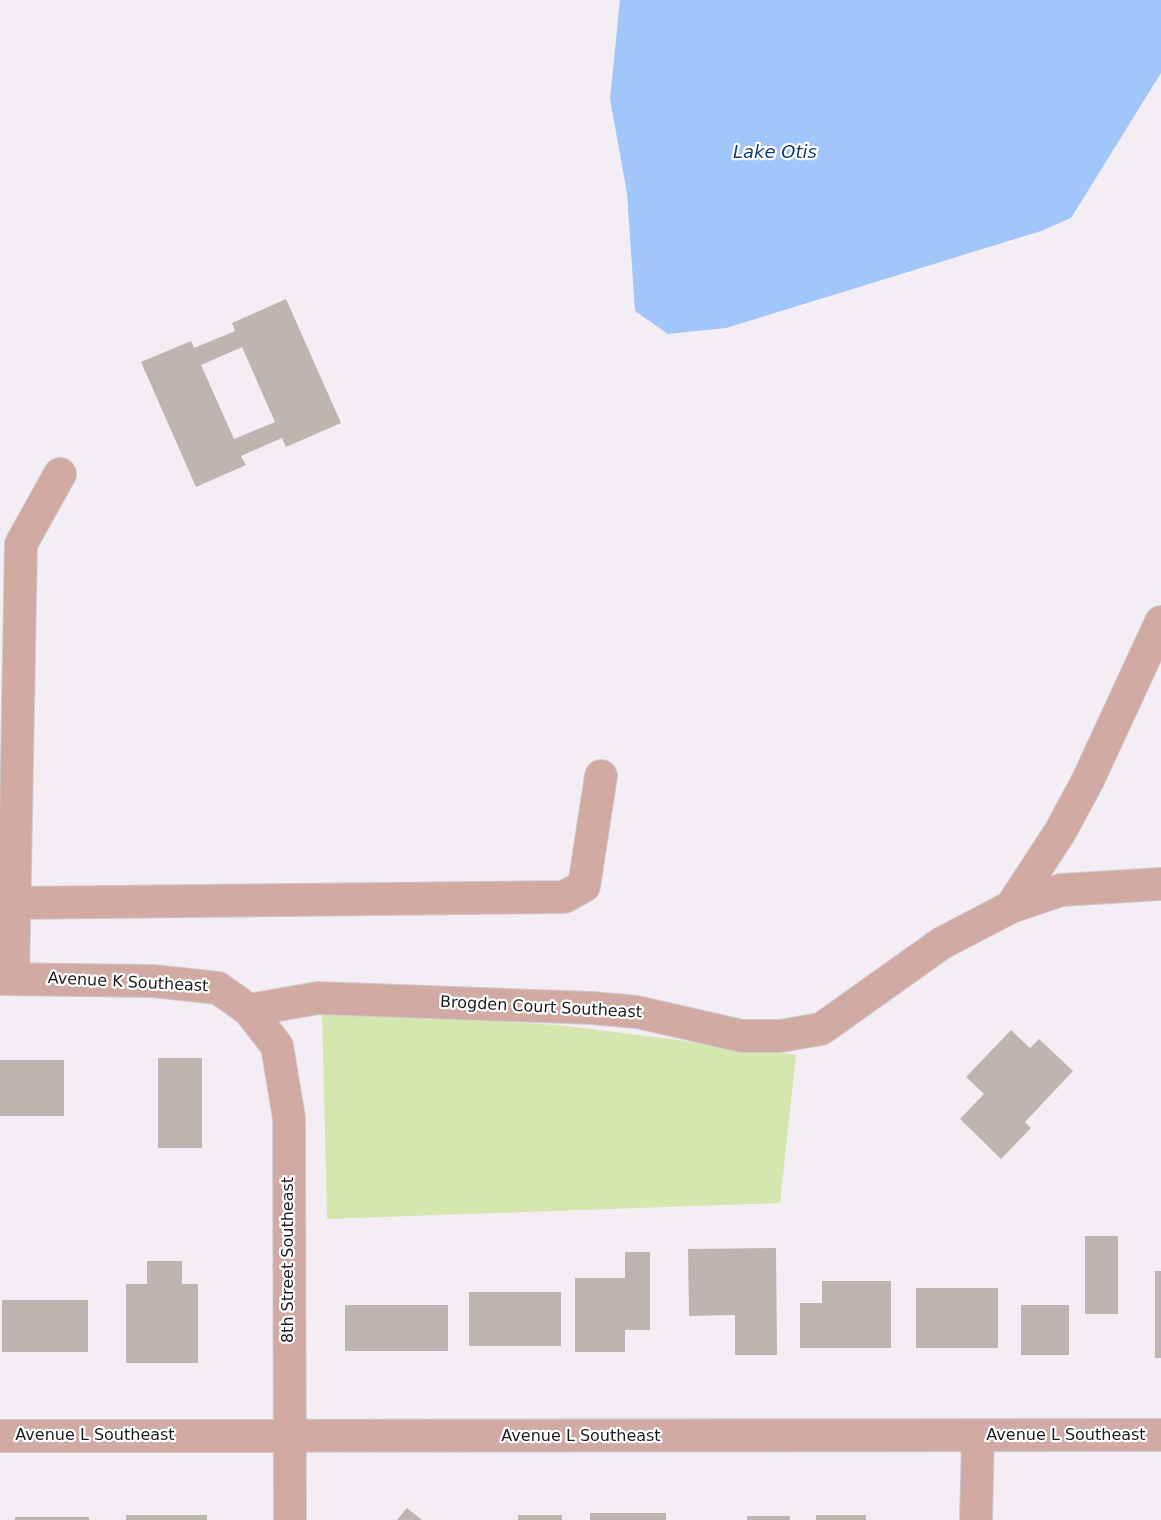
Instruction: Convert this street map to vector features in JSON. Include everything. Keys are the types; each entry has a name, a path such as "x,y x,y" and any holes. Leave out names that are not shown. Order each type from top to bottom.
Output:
{"street":[{"path":"6,979 13,903 21,544 60,474"},
{"name":"Brogden Court Southeast","path":"1011,907 1060,832 1088,780 1161,622"},
{"path":"13,903 564,897 584,886 601,776"},
{"name":"Brogden Court Southeast","path":"249,1010 318,998 592,1008 637,1012 742,1036 780,1036 821,1029 942,943 1011,907 1061,890 1161,884"},
{"name":"Avenue K Southeast","path":"6,979 153,981 218,988 249,1010"},
{"name":"8th Street Southeast","path":"249,1010 276,1046 289,1118 290,1520"},
{"name":"Avenue L Southeast","path":"0,1436 978,1437 1161,1435"},
{"path":"976,1520 978,1437"}],"green space":[{"path":"322,1011 559,1025 796,1055 780,1203 327,1219"}],"water":[{"name":"Lake Otis","path":"620,0 1161,0 1161,73 1071,218 1041,231 726,328 668,334 635,311 627,193 610,99"}],"building":[{"path":"286,299 341,423 286,447 282,438 241,456 246,465 196,487 141,362 191,341 194,348 235,331 232,323","holes":["242,347 275,422 234,439 201,365"]},
{"path":"1011,1030 1030,1048 1039,1039 1073,1071 1025,1122 1031,1128 1001,1159 960,1119 984,1094 966,1077"},
{"path":"158,1058 202,1058 202,1148 158,1148"},
{"path":"0,1060 64,1060 64,1116 0,1116"},
{"path":"1085,1236 1118,1236 1118,1314 1085,1314"},
{"path":"776,1248 777,1355 735,1355 735,1315 689,1316 688,1249"},
{"path":"625,1252 650,1252 650,1330 625,1330 625,1352 575,1352 575,1278 625,1278"},
{"path":"147,1261 182,1261 182,1284 198,1284 198,1363 126,1363 126,1284 147,1284"},
{"path":"1155,1271 1161,1271 1161,1358 1155,1358"},
{"path":"822,1281 891,1281 891,1348 800,1348 800,1303 822,1303"},
{"path":"916,1288 998,1288 998,1348 916,1348"},
{"path":"469,1292 561,1292 561,1346 469,1346"},
{"path":"2,1300 88,1300 88,1352 2,1352"},
{"path":"345,1305 448,1305 448,1351 345,1351"},
{"path":"1021,1305 1069,1305 1069,1355 1021,1355"},
{"path":"407,1508 422,1520 397,1520"},
{"path":"590,1513 666,1513 666,1520 590,1520"},
{"path":"126,1515 207,1515 207,1520 126,1520"},
{"path":"518,1515 562,1515 562,1520 518,1520"},
{"path":"816,1515 866,1515 866,1520 816,1520"},
{"path":"747,1516 790,1516 790,1520 747,1520"},
{"path":"15,1517 89,1517 89,1520 15,1520"}]}
